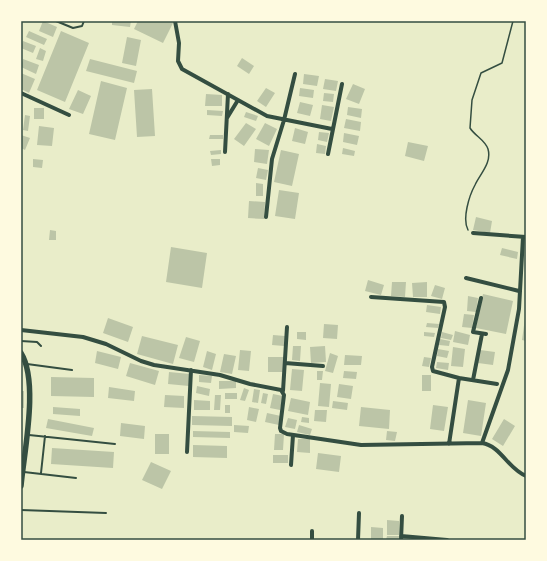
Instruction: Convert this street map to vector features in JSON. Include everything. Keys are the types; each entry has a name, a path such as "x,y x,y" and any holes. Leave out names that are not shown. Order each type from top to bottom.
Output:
{"main road":[{"path":"21,353 27,364 30,397 21,486"}],"street":[{"path":"175,21 179,43 178,61 180,66 267,116 332,129"},
{"path":"266,217 272,159 284,120 295,74"},
{"path":"328,154 342,84"},
{"path":"21,93 69,115"},
{"path":"225,152 228,94"},
{"path":"227,118 238,100"},
{"path":"473,233 524,237 519,309 508,370 482,443"},
{"path":"466,278 519,292"},
{"path":"371,297 444,302 445,307 432,367 433,371 459,378 497,384"},
{"path":"473,380 484,334 473,332 480,298"},
{"path":"287,327 284,395 280,428 283,433 361,445 491,444 511,467 526,476"},
{"path":"21,330 94,340 141,361 154,365 220,375 283,391"},
{"path":"285,363 323,366"},
{"path":"186,452 191,370"},
{"path":"448,444 459,378"},
{"path":"291,465 293,435"},
{"path":"358,540 359,513"},
{"path":"402,516 401,538 447,540"},
{"path":"312,531 312,540"}],"lane":[{"path":"56,21 73,28 77,28 82,26 84,21"},
{"path":"21,341 37,342 41,346"},
{"path":"27,364 72,370"},
{"path":"26,434 115,444"},
{"path":"41,474 45,436"},
{"path":"22,472 76,478"},
{"path":"21,510 106,513"}],"path":[{"path":"473,233 466,225 469,204 472,192 485,169 489,156 485,144 470,128 472,100 481,72 494,68 502,63 513,21"}],"building":[{"path":"43,21 57,27 53,37 39,31"},
{"path":"112,21 131,21 130,27 112,25"},
{"path":"138,21 174,21 163,43 134,29"},
{"path":"29,31 47,39 44,45 26,37"},
{"path":"61,31 89,43 65,102 37,90"},
{"path":"127,37 141,40 136,66 122,63"},
{"path":"23,41 36,46 33,53 21,48"},
{"path":"40,48 46,51 43,61 36,59"},
{"path":"242,58 254,66 249,74 237,66"},
{"path":"23,59 39,65 36,74 21,67"},
{"path":"90,59 137,71 134,83 86,71"},
{"path":"21,73 35,79 29,93 21,89"},
{"path":"304,74 319,76 317,86 303,84"},
{"path":"325,79 338,81 336,91 323,89"},
{"path":"101,81 127,88 115,140 89,134"},
{"path":"353,84 365,89 359,104 346,99"},
{"path":"266,88 275,93 266,107 257,101"},
{"path":"300,88 314,90 313,98 299,96"},
{"path":"152,89 155,136 137,137 134,90"},
{"path":"78,90 91,96 83,114 69,109"},
{"path":"324,93 334,94 333,102 323,101"},
{"path":"206,94 222,95 222,106 205,106"},
{"path":"300,102 313,105 310,116 297,113"},
{"path":"322,105 334,107 331,121 320,119"},
{"path":"348,107 362,109 361,118 347,115"},
{"path":"34,108 44,108 44,119 34,119"},
{"path":"207,110 223,111 222,116 207,115"},
{"path":"246,112 258,116 256,121 244,117"},
{"path":"25,115 30,116 28,131 23,130"},
{"path":"346,119 361,122 360,131 344,128"},
{"path":"246,123 256,129 244,146 234,139"},
{"path":"265,123 277,129 269,146 256,139"},
{"path":"39,126 54,128 52,146 37,145"},
{"path":"295,128 308,132 305,144 292,141"},
{"path":"319,132 329,133 327,142 318,140"},
{"path":"344,133 359,136 357,145 343,142"},
{"path":"21,135 30,138 25,150 21,148"},
{"path":"210,135 223,135 223,139 209,139"},
{"path":"408,142 428,146 424,161 405,156"},
{"path":"317,144 326,146 325,154 316,153"},
{"path":"343,148 355,151 354,156 342,154"},
{"path":"255,149 269,150 267,164 254,162"},
{"path":"221,150 221,154 211,155 210,151"},
{"path":"281,150 299,154 292,186 274,182"},
{"path":"33,159 43,160 42,168 33,167"},
{"path":"211,159 220,159 220,165 212,166"},
{"path":"258,168 268,170 266,180 256,178"},
{"path":"256,183 263,184 263,196 256,196"},
{"path":"279,190 299,193 295,219 275,216"},
{"path":"249,201 265,202 264,219 248,218"},
{"path":"476,217 492,221 490,233 473,230"},
{"path":"50,230 56,231 56,240 49,240"},
{"path":"171,247 207,253 202,288 166,282"},
{"path":"502,248 518,252 517,259 500,255"},
{"path":"368,280 384,285 381,295 365,291"},
{"path":"392,282 406,282 405,297 391,296"},
{"path":"427,282 427,297 413,297 412,283"},
{"path":"435,285 445,288 442,299 431,296"},
{"path":"483,294 513,301 506,334 476,328"},
{"path":"468,296 478,298 476,312 467,311"},
{"path":"427,305 441,307 440,314 426,312"},
{"path":"464,314 474,315 472,328 462,327"},
{"path":"108,318 133,327 128,342 103,333"},
{"path":"526,318 526,341 522,340"},
{"path":"427,323 439,324 438,328 426,327"},
{"path":"324,324 338,325 337,339 323,338"},
{"path":"455,331 470,335 468,345 453,342"},
{"path":"297,332 306,332 306,340 297,339"},
{"path":"424,332 435,333 434,337 424,336"},
{"path":"442,332 453,335 451,340 441,338"},
{"path":"273,335 285,336 284,346 272,345"},
{"path":"142,336 178,345 173,364 137,354"},
{"path":"186,337 200,341 194,362 179,358"},
{"path":"440,339 450,341 449,346 439,345"},
{"path":"293,346 301,346 300,361 292,360"},
{"path":"325,346 326,362 311,363 310,347"},
{"path":"453,347 465,349 463,367 451,366"},
{"path":"438,349 449,351 447,358 437,356"},
{"path":"240,350 251,351 249,371 238,370"},
{"path":"480,350 495,352 493,365 478,363"},
{"path":"97,351 121,357 118,369 95,363"},
{"path":"207,351 216,354 212,370 203,367"},
{"path":"330,353 338,356 333,373 325,371"},
{"path":"224,354 236,356 232,374 220,372"},
{"path":"345,355 362,356 361,365 344,365"},
{"path":"268,357 284,357 283,372 268,372"},
{"path":"424,357 431,358 429,367 422,366"},
{"path":"437,362 449,363 448,370 436,368"},
{"path":"130,363 159,371 155,385 126,376"},
{"path":"292,369 304,370 302,391 290,390"},
{"path":"317,371 323,371 322,380 317,380"},
{"path":"344,371 357,372 356,379 343,378"},
{"path":"169,372 190,374 189,386 168,384"},
{"path":"199,375 212,376 211,383 199,382"},
{"path":"422,375 431,375 431,391 422,391"},
{"path":"51,377 94,378 94,397 51,396"},
{"path":"219,381 236,381 236,388 219,389"},
{"path":"320,383 331,384 329,407 318,406"},
{"path":"339,384 353,386 351,399 337,397"},
{"path":"197,386 210,389 209,396 196,393"},
{"path":"109,387 135,391 134,401 108,398"},
{"path":"244,388 249,390 245,401 240,400"},
{"path":"254,389 260,390 258,403 252,402"},
{"path":"21,391 24,391 24,408 21,408"},
{"path":"225,393 237,393 237,399 225,399"},
{"path":"263,393 268,394 266,404 261,403"},
{"path":"273,394 283,396 280,410 270,408"},
{"path":"165,395 184,396 184,408 164,407"},
{"path":"215,395 221,395 220,410 214,410"},
{"path":"291,398 310,402 308,415 288,411"},
{"path":"194,400 210,401 210,410 194,410"},
{"path":"468,400 486,403 481,436 463,433"},
{"path":"333,401 348,403 347,410 332,408"},
{"path":"225,405 230,405 230,413 225,413"},
{"path":"433,405 448,407 444,431 430,429"},
{"path":"53,407 80,409 80,416 53,414"},
{"path":"249,407 259,409 256,422 247,420"},
{"path":"361,407 390,410 389,429 359,426"},
{"path":"315,410 327,410 326,422 314,421"},
{"path":"267,413 281,416 279,425 265,422"},
{"path":"192,416 232,417 232,426 192,425"},
{"path":"302,417 309,418 309,423 301,422"},
{"path":"288,418 297,420 295,429 285,427"},
{"path":"48,419 94,428 92,436 46,428"},
{"path":"504,419 515,426 503,446 492,439"},
{"path":"121,423 145,426 144,439 120,436"},
{"path":"234,425 249,426 248,433 234,432"},
{"path":"299,425 312,429 310,435 297,432"},
{"path":"193,431 230,432 230,438 193,437"},
{"path":"387,431 397,432 395,441 386,440"},
{"path":"155,434 169,434 169,454 155,454"},
{"path":"275,434 284,434 283,450 274,450"},
{"path":"298,439 310,439 310,453 297,452"},
{"path":"193,445 227,446 227,458 193,457"},
{"path":"52,448 114,452 113,468 51,464"},
{"path":"318,453 341,456 339,472 316,469"},
{"path":"273,455 288,455 288,463 273,463"},
{"path":"151,462 171,471 162,489 142,480"},
{"path":"387,520 399,521 399,535 387,535"},
{"path":"371,527 383,528 383,540 371,540"},
{"path":"387,536 399,536 399,540 386,540"}]}
